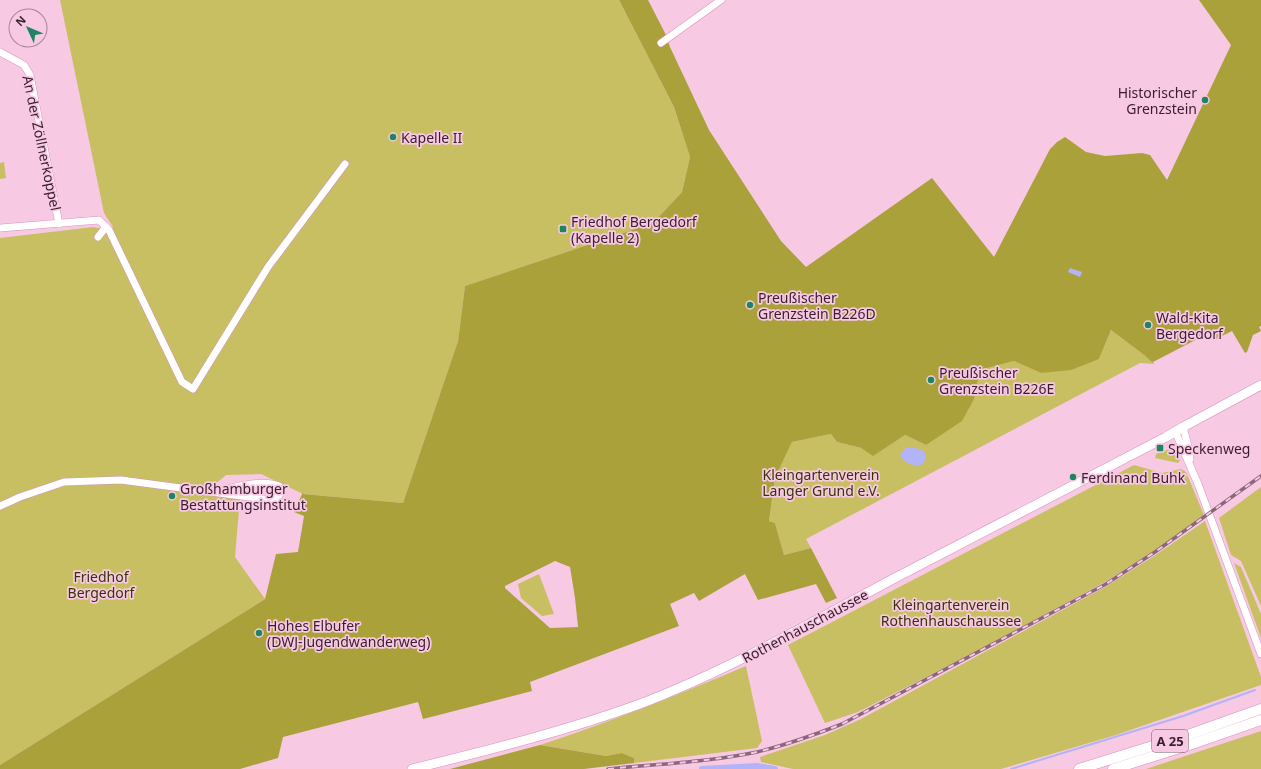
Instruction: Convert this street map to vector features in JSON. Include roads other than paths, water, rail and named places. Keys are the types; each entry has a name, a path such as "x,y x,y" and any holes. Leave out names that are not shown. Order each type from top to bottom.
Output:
{"highway":[{"name":"A 25","path":"1079,769 1188,735 1261,709"},
{"name":"A 25","path":"1113,769 1261,720"}],"main road":[{"name":"Rothenhauschaussee","path":"412,769 530,739 598,718 641,703 698,679 752,654 1261,385"}],"street":[{"path":"661,43 721,0"},
{"name":"An der Zöllnerkoppel","path":"0,52 24,65 30,75 59,224"},
{"path":"0,228 99,220 106,227 126,266 182,382 193,389 268,267 345,164"},
{"path":"98,237 106,227"},
{"path":"1179,429 1190,463 1261,654"},
{"path":"0,506 20,497 64,482 121,480 271,500 278,497 281,492 279,486 268,483 233,487 217,492"}],"water":[{"path":"1070,268 1082,272 1080,277 1068,272"},
{"path":"906,448 915,448 924,451 926,458 923,464 916,466 904,461 900,455"}],"waterway":[{"path":"1011,769 1183,716 1255,690"},
{"path":"702,769 757,766 775,769"}],"railway":[{"path":"608,769 702,760 757,752 800,740 842,724 1106,584 1155,552 1261,476"}],"place":[{"name":"Historischer Grenzstein","path":"1205,100"},
{"name":"Kapelle II","path":"393,137"},
{"name":"Friedhof Bergedorf (Kapelle 2)","path":"563,229"},
{"name":"Preußischer Grenzstein B226D","path":"750,305"},
{"name":"Wald-Kita Bergedorf","path":"1148,325"},
{"name":"Preußischer Grenzstein B226E","path":"931,380"},
{"name":"Speckenweg","path":"1160,448"},
{"name":"Ferdinand Buhk","path":"1073,477"},
{"name":"Großhamburger Bestattungsinstitut","path":"172,496"},
{"name":"Hohes Elbufer (DWJ-Jugendwanderweg)","path":"259,633"}],"park label":[{"name":"Kleingartenverein Langer Grund e.V.","path":"821,482"},
{"name":"Friedhof Bergedorf","path":"101,584"},
{"name":"Kleingartenverein Rothenhauschaussee","path":"951,612"}]}
